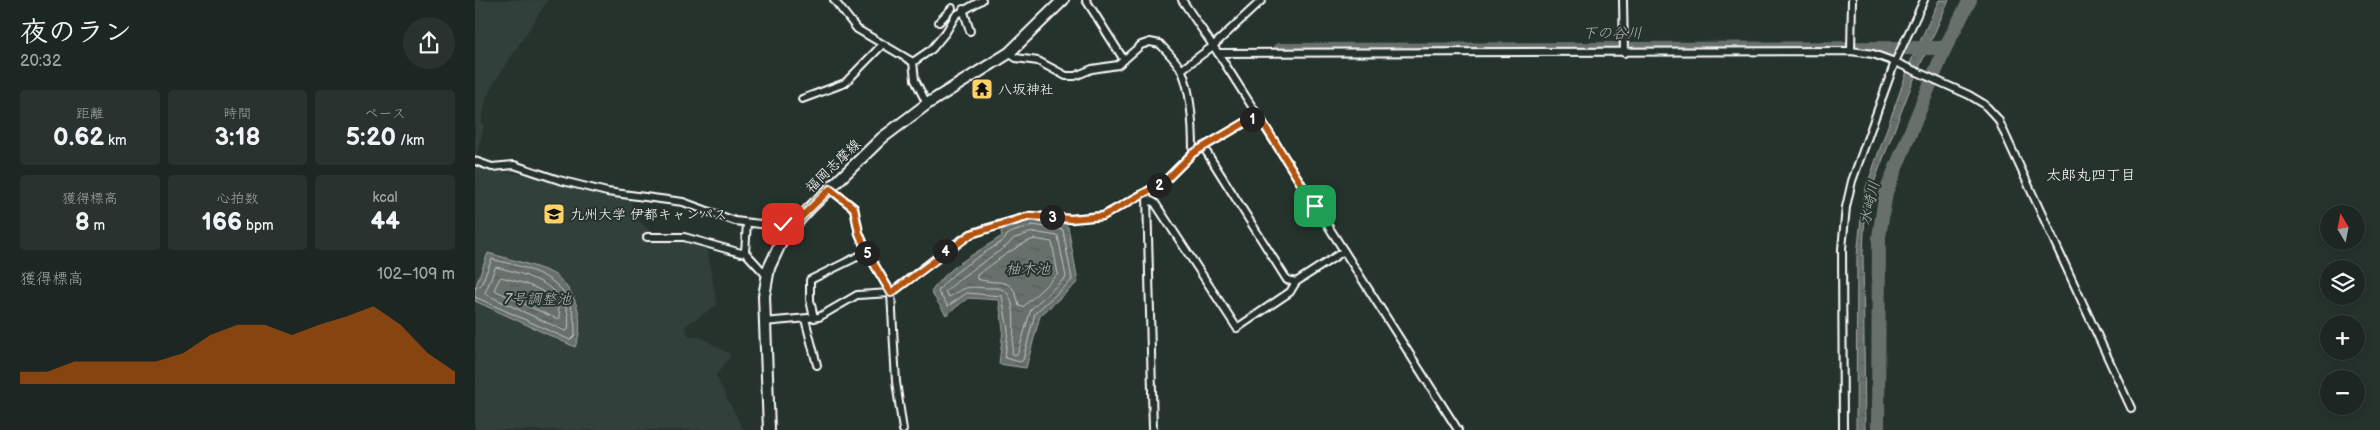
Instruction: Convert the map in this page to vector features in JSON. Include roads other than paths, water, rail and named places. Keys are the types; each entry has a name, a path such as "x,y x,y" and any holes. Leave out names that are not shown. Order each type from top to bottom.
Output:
{"main road":[{"name":"福岡志摩線","path":"769,430 764,296 767,276 776,249 789,229 882,138 927,104 1009,53 1063,0"}],"street":[{"path":"834,0 857,29 913,62"},
{"path":"949,0 956,14"},
{"path":"913,62 932,48 946,32 956,14 982,0"},
{"path":"1086,0 1124,60"},
{"path":"1182,0 1258,115 1458,430"},
{"path":"1181,70 1213,46 1262,0"},
{"path":"1623,0 1624,54"},
{"path":"1851,48 1853,0"},
{"path":"1843,430 1842,249 1846,207 1852,181 1898,63 1900,52 1925,0"},
{"path":"939,22 952,8"},
{"path":"963,10 970,31"},
{"path":"1009,53 1016,58 1038,61 1066,76 1075,76 1092,69 1118,65 1141,45 1150,42 1160,44 1181,70 1185,81 1191,117 1193,153"},
{"path":"802,99 845,83 882,45"},
{"path":"1218,53 1624,54 1851,48 1898,63 1969,95 1984,104 1997,119 2131,408"},
{"path":"913,62 915,80 927,104"},
{"path":"764,322 813,318 834,310 857,295 891,293 971,234 1030,216 1071,219 1103,216 1164,182 1193,153 1258,115"},
{"path":"1204,148 1287,280 1296,282"},
{"path":"475,161 492,166 513,165 559,180 607,192 683,202 701,207 725,218 747,223 780,223 789,229"},
{"path":"830,189 854,208 859,233 867,252 891,293 896,382 903,430"},
{"path":"1148,190 1153,430"},
{"path":"1147,199 1155,203 1237,328 1290,292 1296,282 1344,251"},
{"path":"747,223 745,252 767,276"},
{"path":"647,237 684,237 741,253 745,252"},
{"path":"813,318 810,280 867,252"},
{"path":"805,319 817,365"}],"water":[{"path":"1939,0 1949,0 1912,84 1876,177 1865,212 1863,253 1865,430 1856,430 1857,256 1866,188 1910,63"},
{"name":"柚木池","path":"1032,220 1065,224 1068,227 1078,282 1040,316 1026,368 999,364 1003,330 999,300 968,298 946,315 931,292 945,275 973,254 1002,236 1001,231"},
{"name":"7号調整池","path":"488,253 550,272 563,282 574,299 579,318 580,328 575,347 475,301 475,288"}],"waterway":[{"name":"水崎川","path":"1878,430 1879,237 1886,192 1945,48 1970,0"},
{"name":"下の谷川","path":"1279,50 1945,48"}],"place":[{"name":"八坂神社","path":"982,89"},
{"name":"九州大学 伊都キャンパス","path":"554,214"}],"district":[{"name":"太郎丸四丁目","path":"2091,175"}]}
